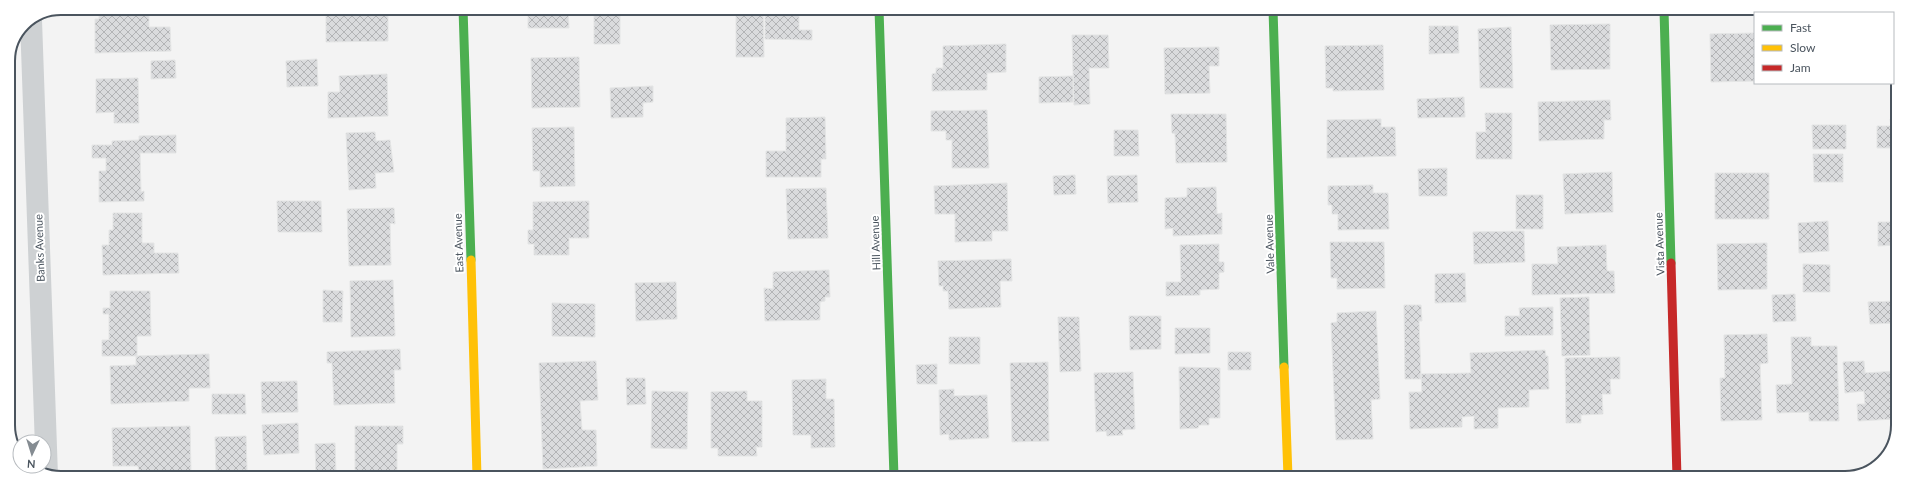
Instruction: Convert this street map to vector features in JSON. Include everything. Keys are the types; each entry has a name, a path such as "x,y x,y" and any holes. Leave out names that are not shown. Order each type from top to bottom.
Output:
{"street":[{"name":"East Avenue","path":"463,15 477,471"},
{"name":"Hill Avenue","path":"879,15 894,471"},
{"name":"Vale Avenue","path":"1273,15 1288,471"},
{"name":"Vista Avenue","path":"1664,15 1677,471"},
{"name":"Banks Avenue","path":"31,26 47,469"}],"building":[{"path":"99,15 149,15 149,27 170,27 171,51 95,53 95,19 99,19"},
{"path":"326,15 388,15 388,41 326,42"},
{"path":"528,15 568,15 569,28 528,28"},
{"path":"594,15 620,15 620,44 594,44"},
{"path":"736,15 763,15 764,57 736,57"},
{"path":"765,15 799,15 799,30 812,30 812,40 765,39"},
{"path":"1500,15 1546,15 1500,16"},
{"path":"1610,24 1610,69 1551,70 1550,25"},
{"path":"1429,26 1458,26 1459,53 1429,54"},
{"path":"1511,27 1513,88 1480,88 1478,29"},
{"path":"1754,33 1754,81 1711,82 1710,34"},
{"path":"1072,35 1108,35 1109,68 1089,68 1090,104 1074,105"},
{"path":"1006,44 1006,72 987,73 987,90 932,91 932,74 936,73 936,68 943,68 943,46"},
{"path":"1383,45 1384,90 1333,91 1333,88 1326,88 1325,46"},
{"path":"1219,47 1219,66 1209,66 1210,93 1165,94 1164,48"},
{"path":"579,57 580,107 532,108 531,58"},
{"path":"317,59 318,86 287,87 286,61"},
{"path":"175,60 176,78 151,79 151,61"},
{"path":"387,74 388,116 328,118 328,92 340,92 339,76"},
{"path":"1073,76 1073,102 1039,103 1039,77"},
{"path":"138,78 139,123 114,123 114,112 96,113 96,79"},
{"path":"653,86 653,102 643,103 643,117 611,118 610,88"},
{"path":"1464,97 1465,117 1418,118 1417,99"},
{"path":"1610,100 1611,120 1604,120 1604,139 1539,141 1538,102"},
{"path":"987,110 989,168 952,168 952,140 946,140 946,131 931,131 931,111"},
{"path":"1485,113 1512,113 1512,159 1476,159 1476,132 1486,132"},
{"path":"1171,114 1226,114 1227,162 1176,163 1175,134 1172,133"},
{"path":"825,117 826,159 821,159 821,177 766,177 766,151 786,151 786,118"},
{"path":"1381,119 1381,127 1395,127 1396,156 1327,158 1327,120"},
{"path":"1812,125 1846,125 1846,149 1813,149"},
{"path":"1877,126 1891,126 1891,148 1877,148"},
{"path":"574,127 575,186 540,187 540,171 533,171 532,128"},
{"path":"1114,130 1138,130 1139,156 1114,156"},
{"path":"375,132 376,141 390,140 394,172 375,173 376,188 349,190 346,133"},
{"path":"176,135 176,153 140,153 141,192 144,191 144,201 99,202 99,171 106,171 106,158 92,158 92,145 112,145 112,141 139,140 139,136"},
{"path":"1813,154 1843,154 1843,182 1814,182"},
{"path":"1447,168 1447,196 1419,196 1418,169"},
{"path":"1612,172 1613,212 1565,214 1563,174"},
{"path":"1715,173 1769,173 1769,219 1715,219"},
{"path":"1075,175 1076,194 1054,195 1053,176"},
{"path":"1137,175 1138,202 1108,203 1107,176"},
{"path":"1007,183 1008,231 992,231 992,241 955,242 955,214 935,214 934,186"},
{"path":"1373,185 1373,193 1388,193 1389,229 1338,230 1338,214 1332,214 1332,205 1328,205 1328,186"},
{"path":"1216,187 1217,214 1222,213 1222,234 1173,236 1173,228 1165,229 1165,198 1187,197 1187,188"},
{"path":"826,188 828,238 788,239 786,189"},
{"path":"1516,195 1543,195 1543,229 1516,229"},
{"path":"277,201 321,201 322,232 278,232"},
{"path":"589,201 589,238 569,238 569,255 534,255 534,244 528,244 528,230 533,230 533,202"},
{"path":"394,208 395,224 390,223 391,265 349,266 347,209"},
{"path":"113,213 142,213 142,243 154,243 154,253 178,253 179,273 103,275 102,245 109,245 109,230 113,230"},
{"path":"1828,221 1829,251 1799,253 1798,223"},
{"path":"1878,222 1891,222 1891,245 1878,246"},
{"path":"1524,231 1525,262 1474,264 1473,232"},
{"path":"1330,242 1384,242 1385,288 1337,289 1337,278 1331,278"},
{"path":"1767,243 1767,289 1718,290 1717,244"},
{"path":"1219,244 1219,262 1224,262 1224,272 1219,273 1219,289 1200,290 1200,295 1166,296 1166,282 1181,282 1180,245"},
{"path":"1606,245 1607,271 1614,271 1615,293 1532,295 1532,264 1558,264 1557,247"},
{"path":"1011,259 1012,281 1000,281 1001,307 949,309 948,291 943,291 943,286 939,286 938,261"},
{"path":"1803,264 1830,265 1830,292 1803,292"},
{"path":"829,270 830,297 825,297 825,301 820,302 820,320 765,321 764,288 773,289 773,272"},
{"path":"1465,273 1466,302 1435,303 1435,274"},
{"path":"393,280 395,336 351,337 350,281"},
{"path":"676,282 677,319 636,321 635,283"},
{"path":"323,290 343,291 342,322 323,322"},
{"path":"110,291 150,291 151,336 137,336 137,356 102,356 102,340 109,340 109,314 103,314 103,308 110,308"},
{"path":"1795,294 1796,321 1773,322 1772,295"},
{"path":"1589,297 1590,355 1562,356 1560,298"},
{"path":"1891,301 1891,323 1870,324 1868,302"},
{"path":"552,303 595,304 595,337 552,336"},
{"path":"1404,305 1421,305 1422,321 1419,321 1421,379 1405,379"},
{"path":"1553,307 1553,335 1505,336 1505,316 1520,316 1519,308"},
{"path":"1376,311 1380,399 1371,400 1373,439 1336,440 1331,323 1337,322 1337,313"},
{"path":"1129,316 1161,316 1161,349 1130,350"},
{"path":"1058,317 1079,317 1081,371 1060,372"},
{"path":"1175,328 1210,328 1210,353 1175,354"},
{"path":"1767,334 1768,363 1760,364 1762,420 1721,421 1720,378 1725,378 1724,335"},
{"path":"949,337 980,337 980,364 949,364"},
{"path":"1791,337 1811,337 1811,346 1837,346 1839,421 1809,421 1809,412 1777,413 1776,385 1792,384"},
{"path":"400,349 401,370 394,370 395,403 334,405 332,363 327,363 327,352"},
{"path":"1545,350 1546,356 1548,356 1549,389 1529,390 1529,407 1498,408 1498,428 1474,429 1474,416 1462,417 1462,427 1410,429 1409,392 1422,392 1421,374 1471,373 1470,353"},
{"path":"1228,352 1251,352 1251,370 1228,370"},
{"path":"209,354 210,388 189,388 189,401 111,404 110,366 136,365 136,356"},
{"path":"1620,357 1620,379 1610,379 1611,394 1602,394 1603,414 1581,415 1581,423 1566,423 1565,358"},
{"path":"596,361 598,400 580,401 582,430 596,430 597,466 543,469 539,363"},
{"path":"1864,361 1865,373 1891,371 1891,419 1858,421 1857,404 1865,404 1864,391 1845,393 1843,362"},
{"path":"1048,362 1049,441 1012,442 1010,363"},
{"path":"937,364 937,384 917,384 916,365"},
{"path":"1179,367 1220,368 1220,418 1209,418 1209,425 1199,425 1198,428 1180,429"},
{"path":"1133,372 1135,429 1122,430 1123,435 1107,436 1106,431 1096,432 1094,373"},
{"path":"626,378 645,378 646,404 627,405"},
{"path":"826,379 826,399 834,399 835,447 811,448 811,435 793,435 792,380"},
{"path":"297,381 298,412 262,413 261,382"},
{"path":"954,389 954,396 987,395 989,438 949,440 949,434 940,435 939,390"},
{"path":"652,391 688,392 687,449 651,448"},
{"path":"747,391 747,401 762,401 762,447 756,447 757,456 718,456 718,448 711,448 711,392"},
{"path":"212,394 245,394 246,414 212,414"},
{"path":"298,423 299,453 264,455 262,425"},
{"path":"190,426 191,471 139,471 138,466 113,466 112,428"},
{"path":"355,426 403,426 403,444 397,444 397,471 355,471"},
{"path":"246,436 247,470 216,471 215,437"},
{"path":"335,443 336,471 316,471 315,444"}],"traffic: fast":[{"path":"463,15 471,260"},
{"path":"879,15 894,471"},
{"path":"1273,15 1284,367"},
{"path":"1664,15 1671,263"}],"traffic: slow":[{"path":"471,260 477,471"},
{"path":"1284,367 1288,471"}],"traffic: jam":[{"path":"1671,263 1677,471"}]}
